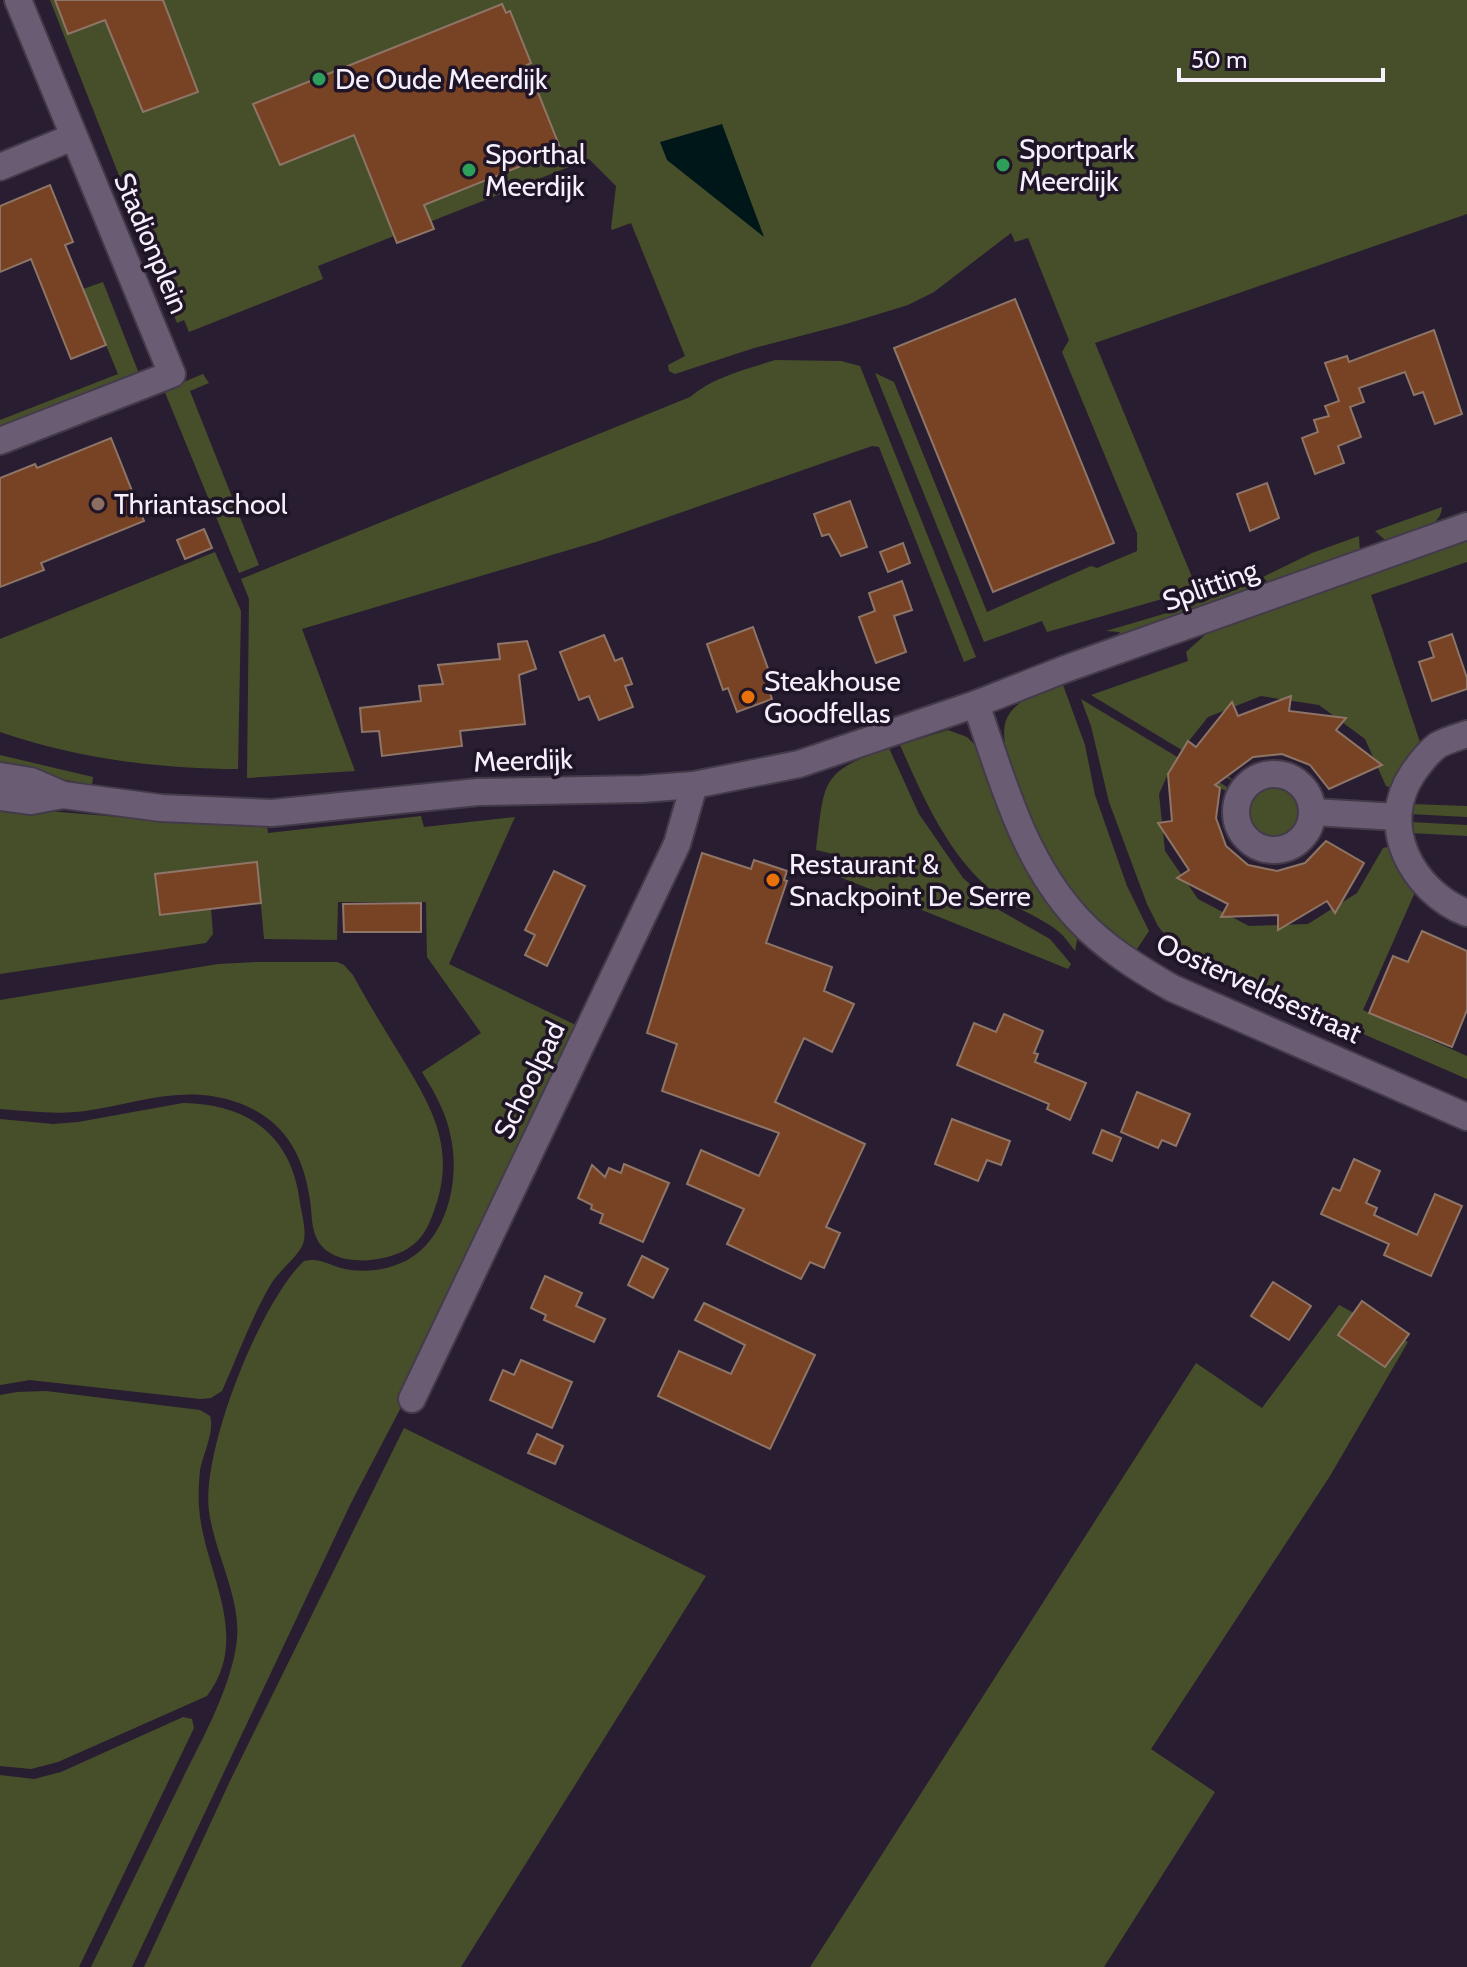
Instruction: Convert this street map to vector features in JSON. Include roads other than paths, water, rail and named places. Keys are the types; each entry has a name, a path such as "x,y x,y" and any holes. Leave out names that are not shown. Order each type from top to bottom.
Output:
{"street":[{"name":"Stadionplein","path":"0,441 172,374 18,0"},
{"path":"0,167 73,137"},
{"name":"Splitting","path":"976,704 1065,669 1467,526"},
{"name":"Meerdijk","path":"0,776 31,781 63,795 161,808 272,813 478,792 694,785 799,764 976,704"},
{"name":"Oosterveldsestraat","path":"976,704 1017,822 1033,854 1053,887 1079,920 1108,947 1172,988 1467,1117"},
{"path":"1467,734 1438,746 1421,762 1406,783 1397,817 1405,855 1424,885 1456,909 1467,913"},
{"name":"Schoolpad","path":"412,1399 677,844 694,785"},
{"name":"Meerdijk","path":"0,797 31,801 63,795"},
{"path":"1313,812 1397,817"}],"place":[{"name":"De Oude Meerdijk","path":"319,79"},
{"name":"Sportpark Meerdijk","path":"1003,165"},
{"name":"Sporthal Meerdijk","path":"469,170"},
{"name":"Thriantaschool","path":"98,504"},
{"name":"Steakhouse Goodfellas","path":"748,697"},
{"name":"Restaurant & Snackpoint De Serre","path":"773,880"}]}
